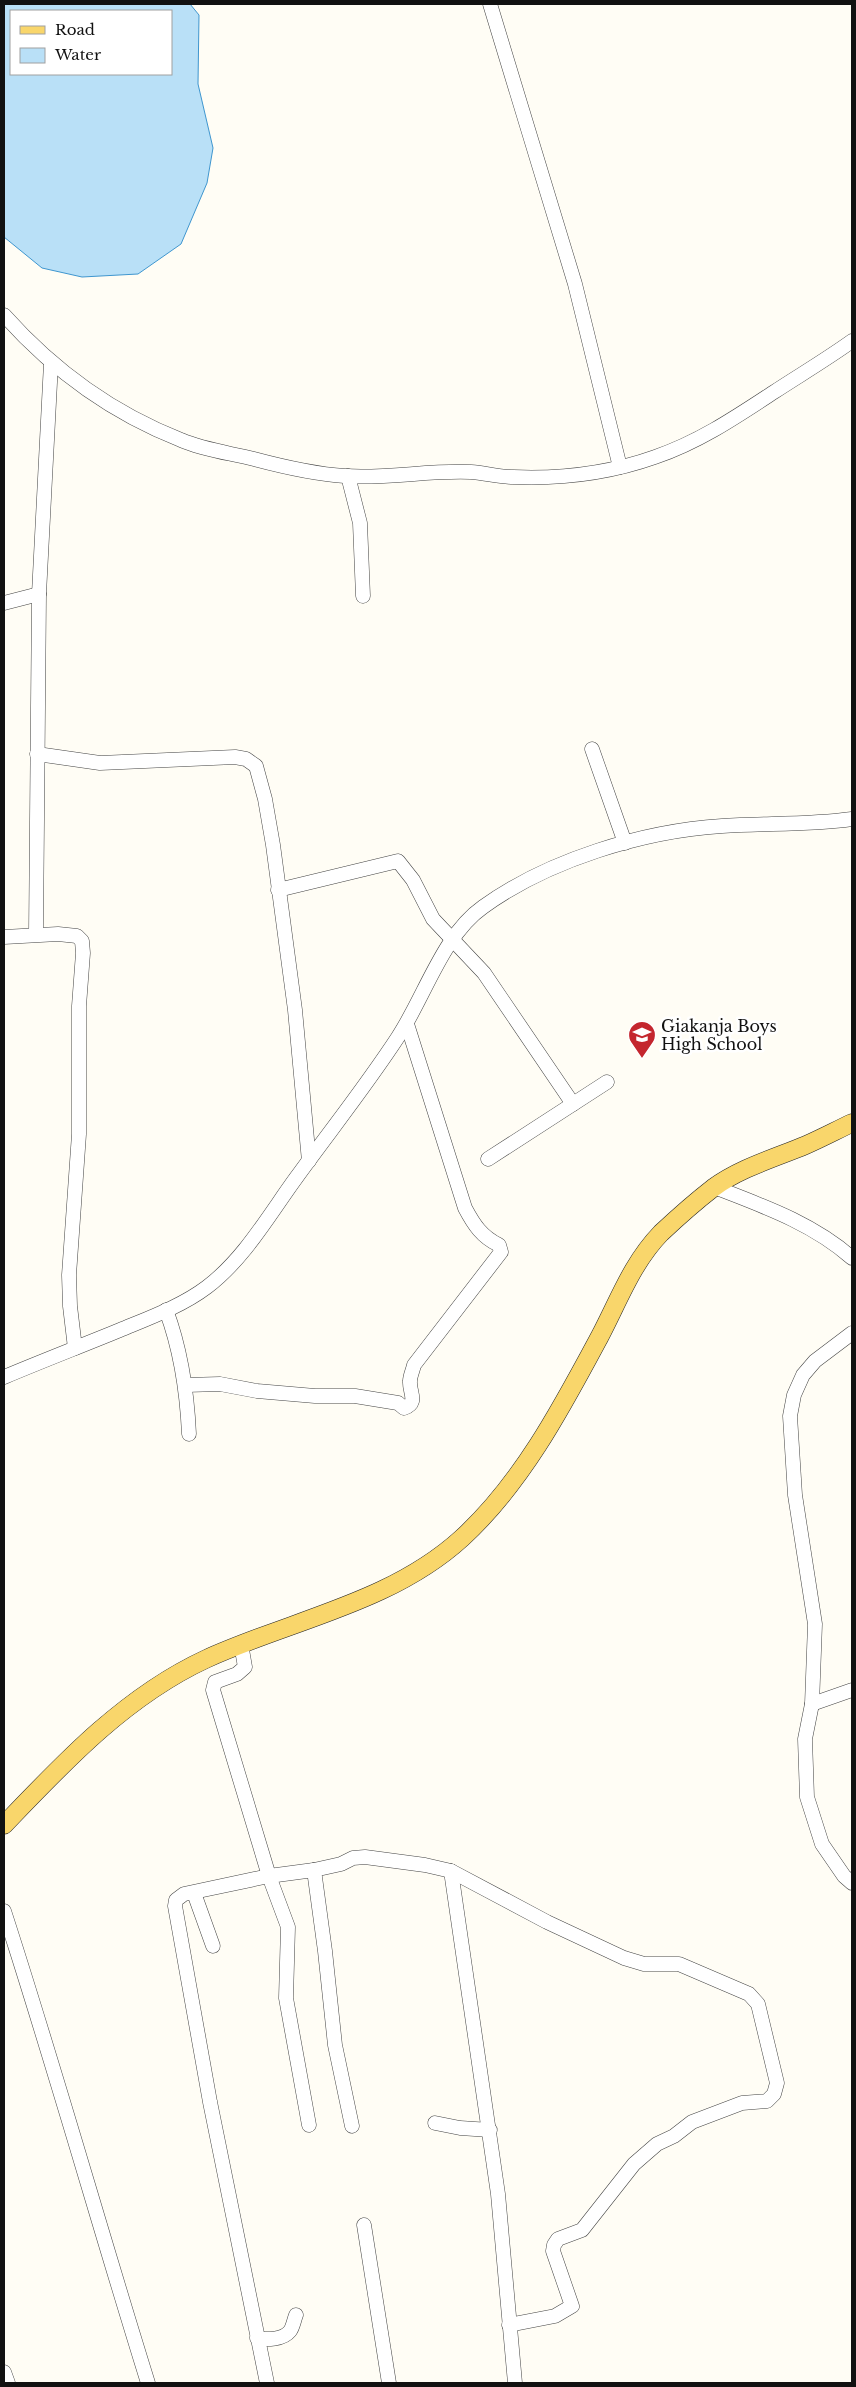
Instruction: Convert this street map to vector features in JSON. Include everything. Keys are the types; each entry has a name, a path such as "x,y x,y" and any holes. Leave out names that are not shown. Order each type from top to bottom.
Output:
{"main road":[{"path":"4,1825 77,1750 124,1709 194,1665 241,1644 374,1594 438,1558 463,1538 509,1487 567,1398 617,1298 643,1254 662,1232 714,1187 753,1166 807,1144 852,1122"}],"street":[{"path":"490,4 573,275 620,467"},
{"path":"4,315 28,342 51,363 117,409 183,441 308,472 348,476 471,472 510,477 543,478 620,467 655,457 683,446 729,422 852,341"},
{"path":"36,934 39,594 51,363"},
{"path":"348,476 360,523 362,596"},
{"path":"4,604 39,594"},
{"path":"592,749 625,843"},
{"path":"37,754 100,763 235,757 252,762 262,781 265,799 295,1010 309,1161"},
{"path":"4,1377 166,1310 206,1288 227,1269 252,1239 376,1071 407,1024 453,938 466,920 519,885 555,868 625,843 683,830 720,826 807,824 852,819"},
{"path":"278,890 398,861 413,880 433,919 484,973 573,1104"},
{"path":"4,937 36,934 77,936 83,945 79,1006 80,1134 69,1275 70,1306 75,1348"},
{"path":"186,1385 220,1384 257,1391 315,1396 355,1396 398,1403 404,1408 411,1404 413,1400 410,1382 414,1365 501,1252 499,1245 486,1238 474,1224 465,1208 407,1024"},
{"path":"488,1159 606,1082"},
{"path":"714,1187 782,1214 813,1230 852,1258"},
{"path":"166,1310 173,1328 186,1385 189,1434"},
{"path":"852,1333 816,1361 803,1375 794,1394 790,1416 795,1495 815,1624 812,1704 805,1739 807,1797 822,1844 844,1876 852,1883"},
{"path":"241,1644 245,1667 237,1674 215,1682 213,1690 269,1876 288,1928 286,1998 309,2125"},
{"path":"812,1704 852,1690"},
{"path":"267,2383 210,2102 175,1906 176,1900 179,1897 194,1893 269,1876 314,1870 341,1864 353,1858 365,1857 425,1865 451,1871 546,1922 624,1958 644,1964 680,1964 749,1994 758,2004 777,2083 774,2094 767,2101 742,2103 692,2122 674,2136 657,2144 643,2154 609,2192 582,2230 558,2239 554,2245 553,2251 572,2306 555,2316 509,2325"},
{"path":"314,1870 335,2046 352,2126"},
{"path":"451,1871 498,2194 514,2383"},
{"path":"194,1893 213,1946"},
{"path":"4,1911 49,2049 79,2158 148,2383"},
{"path":"435,2123 460,2128 490,2130"},
{"path":"364,2226 389,2383"},
{"path":"257,2338 266,2340 284,2336 290,2332 296,2315"},
{"path":"4,2372 8,2383"}],"water":[{"path":"4,4 190,4 199,15 198,84 213,148 207,183 181,244 138,274 82,277 42,268 4,237"}],"place":[{"name":"Giakanja Boys High School","path":"642,1059"}]}
